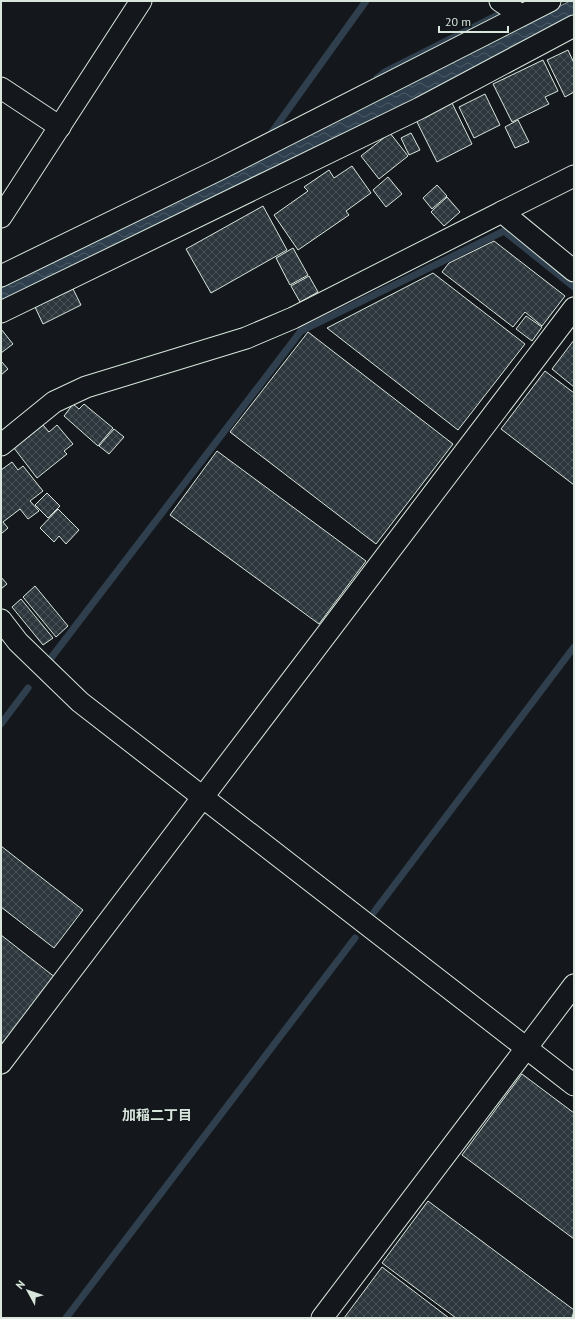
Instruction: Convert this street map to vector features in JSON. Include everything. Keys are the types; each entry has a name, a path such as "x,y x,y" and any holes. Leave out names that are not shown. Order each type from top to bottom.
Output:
{"street":[{"path":"1,217 140,1"},
{"path":"500,1 521,15"},
{"path":"1,276 218,170 550,1"},
{"path":"1,312 420,108 574,26"},
{"path":"1,88 60,127"},
{"path":"1,446 54,402 86,387 246,338 293,318 574,176"},
{"path":"502,212 574,271"},
{"path":"1,1063 574,308"},
{"path":"1,620 18,642 80,702 202,799 525,1049 574,1085"},
{"path":"322,1318 574,984"}],"water":[{"path":"570,1 574,1 574,17 408,105 1,304 1,288 396,91"}],"building":[{"path":"568,50 574,63 574,92 565,97 547,60"},
{"path":"543,60 558,91 545,97 549,104 512,122 493,84"},
{"path":"485,94 500,125 474,138 459,107"},
{"path":"452,103 472,144 437,162 416,120"},
{"path":"518,120 529,142 515,148 505,127"},
{"path":"390,133 408,156 379,179 361,156"},
{"path":"411,133 420,150 409,155 401,138"},
{"path":"352,166 371,193 346,211 349,215 298,250 274,215 308,191 304,187 329,170 334,178"},
{"path":"388,177 402,194 386,207 373,190"},
{"path":"437,185 447,196 432,209 423,198"},
{"path":"447,197 460,212 444,226 431,212"},
{"path":"263,206 287,250 211,293 186,249"},
{"path":"494,241 565,296 542,326 525,312 513,327 442,272 449,263"},
{"path":"293,248 308,275 290,285 276,258"},
{"path":"433,273 525,344 458,430 327,328"},
{"path":"309,276 318,292 300,302 291,286"},
{"path":"73,289 81,305 43,324 35,307"},
{"path":"526,316 542,327 532,341 516,329"},
{"path":"1,329 13,344 1,353"},
{"path":"308,332 453,444 376,544 230,432"},
{"path":"574,340 574,387 552,369"},
{"path":"1,361 8,369 1,375"},
{"path":"545,371 574,393 574,485 501,429"},
{"path":"73,404 79,409 84,404 113,428 98,446 64,416"},
{"path":"43,425 49,432 57,425 73,444 64,451 67,454 37,478 14,448"},
{"path":"114,429 124,437 109,454 99,446"},
{"path":"217,451 366,561 319,624 170,515"},
{"path":"12,462 18,470 23,466 43,491 30,501 39,511 28,519 20,509 3,522 8,528 1,534 1,470"},
{"path":"47,493 60,506 48,518 35,505"},
{"path":"58,509 79,530 66,544 59,536 54,542 40,528"},
{"path":"1,577 7,584 1,589"},
{"path":"35,586 68,626 56,637 23,597"},
{"path":"21,599 53,638 43,645 12,607"},
{"path":"1,846 83,910 54,948 1,907"},
{"path":"1,935 56,978 1,1048"},
{"path":"522,1074 574,1113 574,1239 462,1155"},
{"path":"428,1201 574,1310 572,1318 456,1318 382,1263"},
{"path":"382,1267 449,1318 344,1318"}],"waterway":[{"path":"272,132 366,1"},
{"path":"377,78 385,72 504,12"},
{"path":"51,658 301,331 504,231 574,287"},
{"path":"374,912 574,647"},
{"path":"1,724 28,688"},
{"path":"66,1318 355,938"}],"district":[{"name":"加稲二丁目","path":"157,1115"}]}
